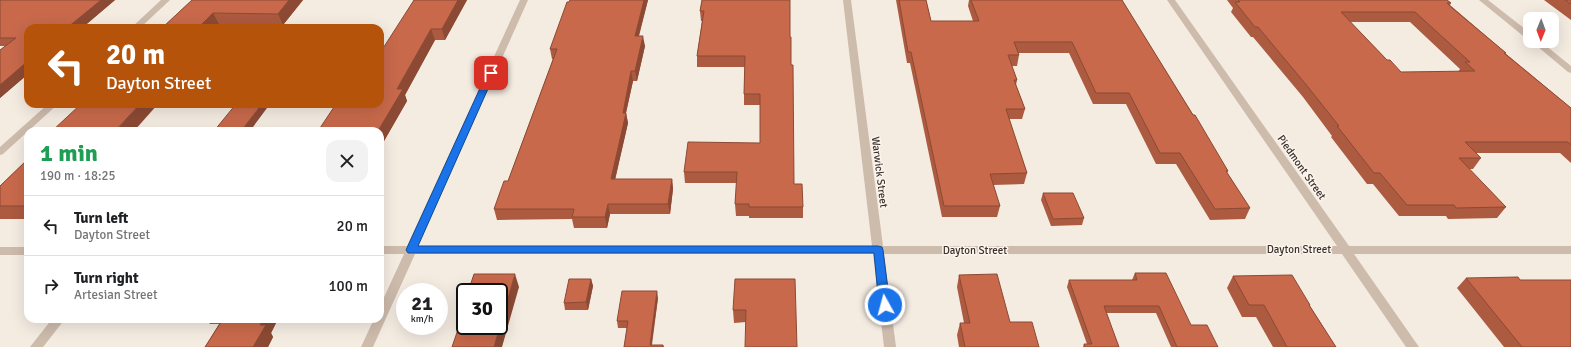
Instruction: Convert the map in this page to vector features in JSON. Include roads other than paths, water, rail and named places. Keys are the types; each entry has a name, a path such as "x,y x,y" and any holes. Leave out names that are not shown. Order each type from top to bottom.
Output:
{"street":[{"path":"139,24 166,0"},
{"path":"384,310 524,0"},
{"name":"Warwick Street","path":"847,0 890,347"},
{"name":"Piedmont Street","path":"1170,0 1413,347"},
{"path":"1483,0 1523,31"},
{"path":"1544,48 1571,70"},
{"path":"27,127 48,108"},
{"path":"0,152 24,130"},
{"name":"Dayton Street","path":"384,250 1571,250"},
{"path":"0,251 24,251"},
{"path":"36,347 56,323"},
{"path":"367,347 378,323"}]}
